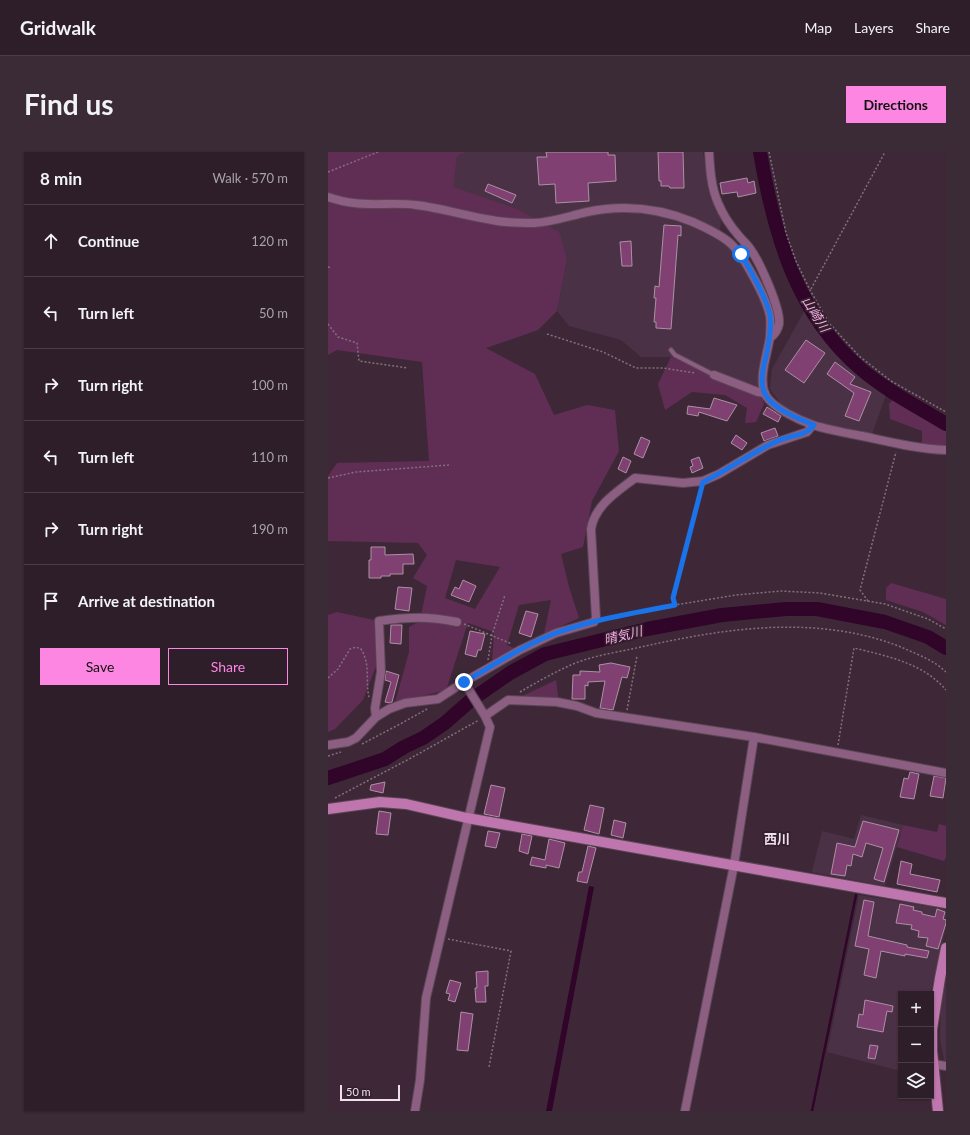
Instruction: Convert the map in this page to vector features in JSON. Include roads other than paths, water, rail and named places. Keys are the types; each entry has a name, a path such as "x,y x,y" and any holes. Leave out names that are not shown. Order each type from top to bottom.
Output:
{"street":[{"path":"709,152 712,181 717,202 738,235 757,260 778,310 780,322 775,334 770,338"},
{"path":"328,196 341,201 356,204 396,203 416,205 494,221 533,223 551,222 610,208 631,207 648,209 692,222 720,235 741,254 767,306 770,316 770,338 763,374 765,393 778,407 791,415 814,425 898,444 946,450"},
{"path":"714,375 758,392 765,393"},
{"path":"328,745 348,742 356,738 376,717 389,709 406,704 438,699 464,682 520,650 556,633 594,622 596,618 591,529 592,521 605,502 635,478 670,482 703,482 756,451 784,438 807,432 814,425"},
{"path":"376,717 381,672 379,621 410,617 437,618 457,622"},
{"path":"415,1111 420,1080 426,998 467,818 490,727 486,716 464,682"},
{"path":"486,716 508,700 557,702 577,706 596,713 754,737 946,773"},
{"path":"686,1111 734,865 754,737"},
{"path":"328,809 380,802 406,804 467,818 946,903"},
{"path":"934,1063 932,1029 946,948"},
{"path":"938,1111 934,1064 946,1066"}],"lane":[{"path":"671,350 675,355 714,375"}],"waterway":[{"name":"山崎川","path":"760,152 766,183 781,242 804,298 820,324 839,348 872,378 892,392 946,424"},
{"name":"晴気川","path":"328,778 385,759 404,747 423,738 445,723 471,700 510,673 545,654 647,629 722,615 786,609 817,609 885,622 928,637 946,648"},
{"path":"812,1111 856,895"}],"district":[{"name":"西川","path":"777,839"}]}
